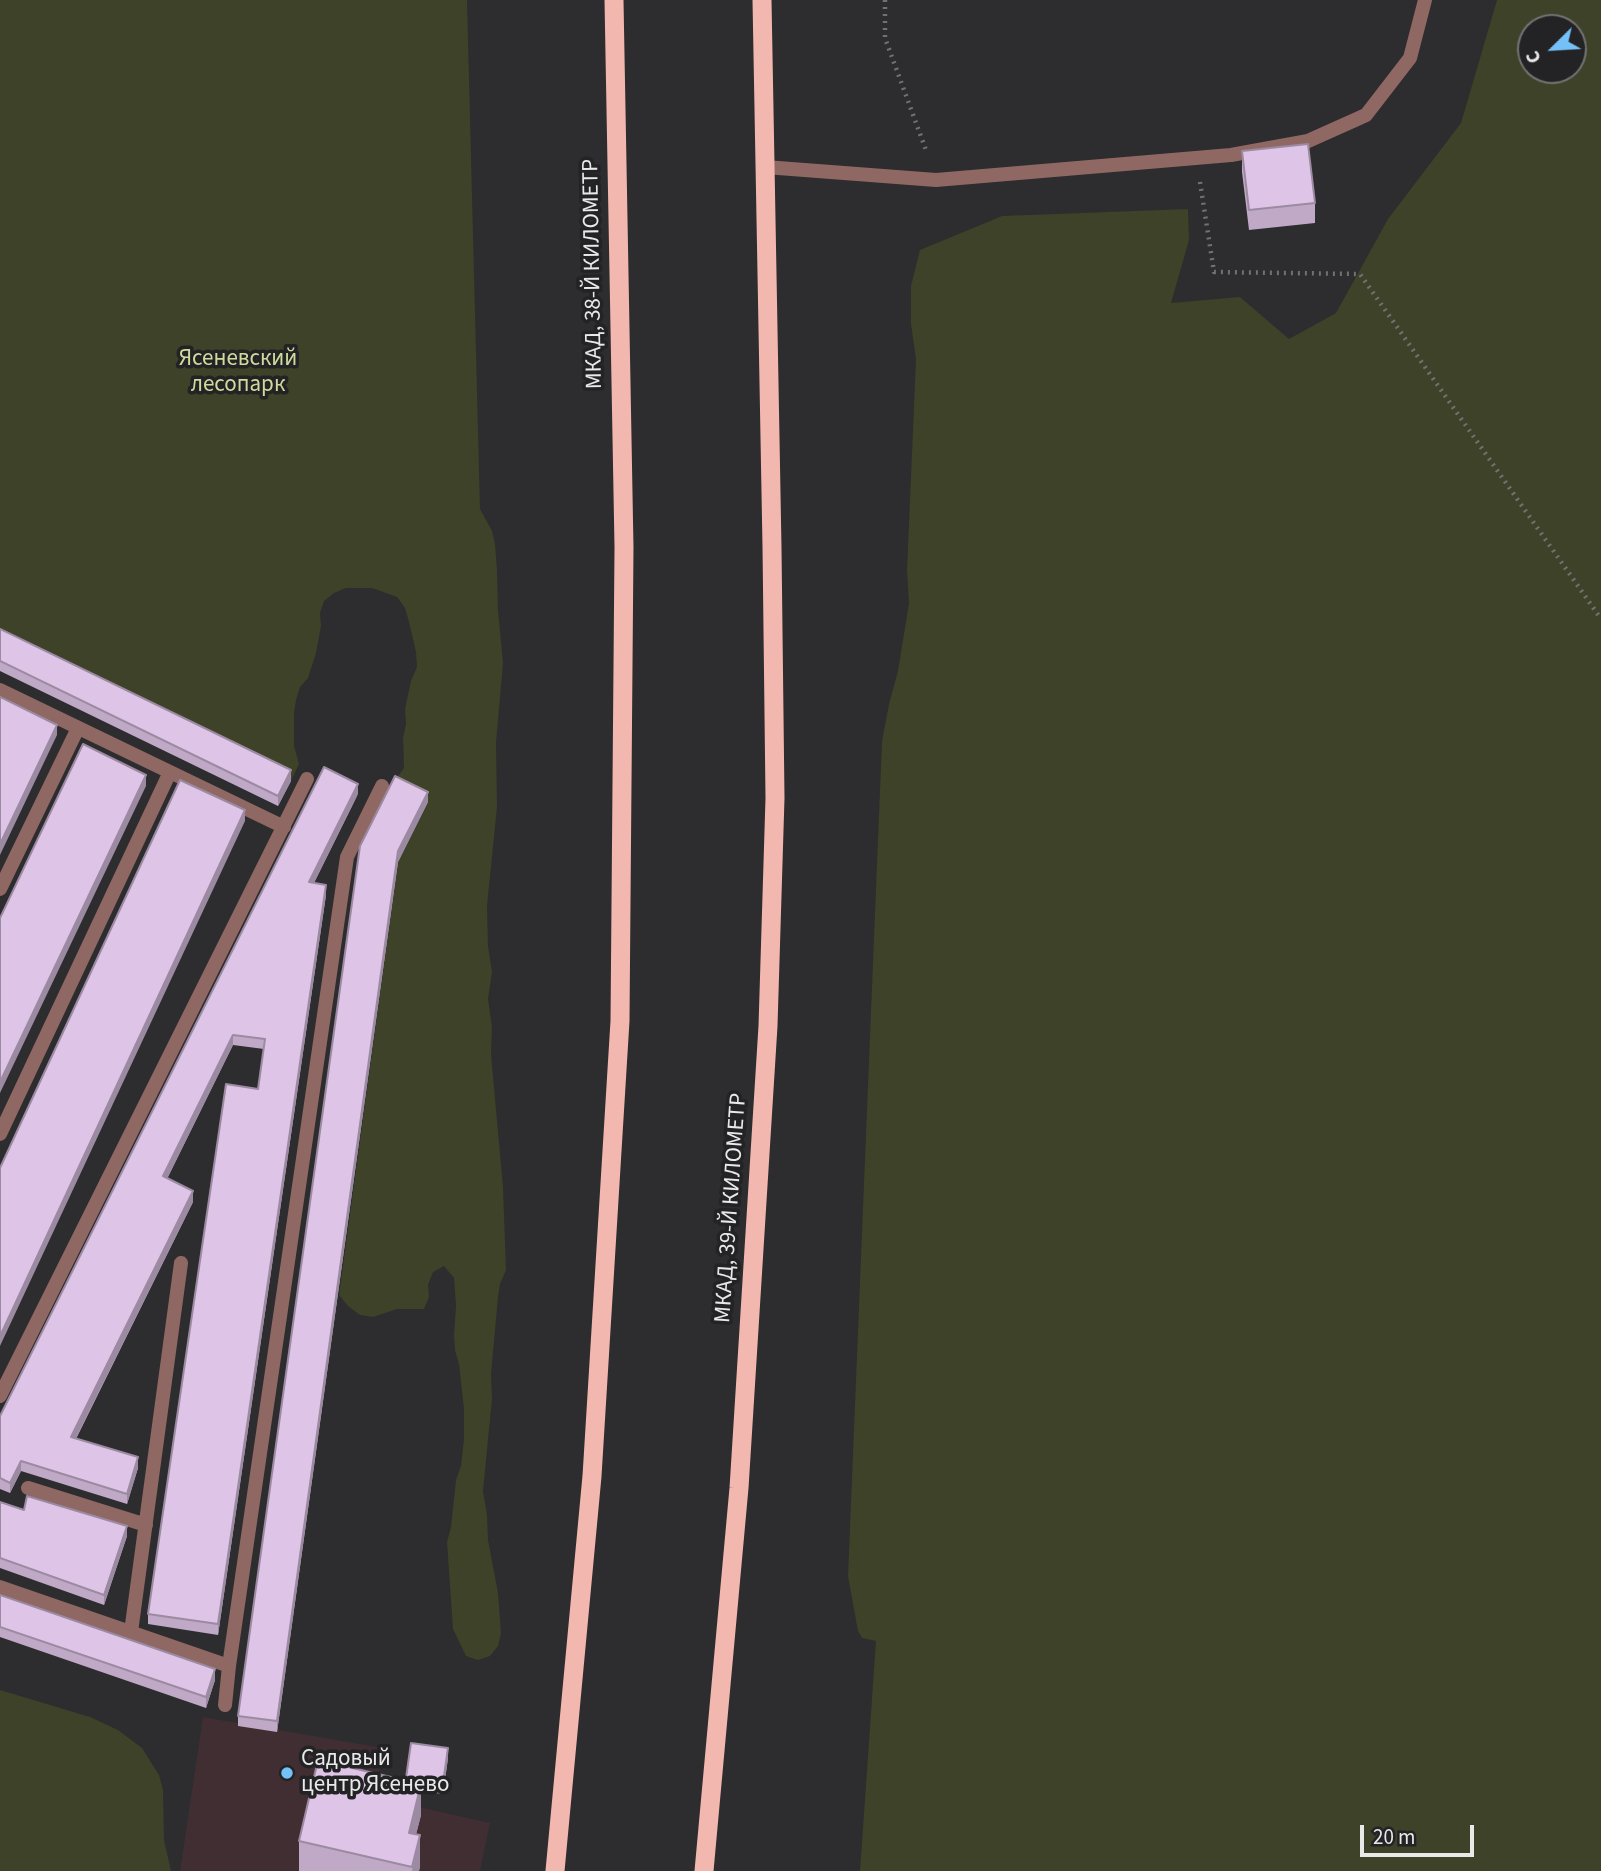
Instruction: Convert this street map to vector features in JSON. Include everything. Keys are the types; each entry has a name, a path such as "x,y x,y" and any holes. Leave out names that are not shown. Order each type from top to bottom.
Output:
{"highway":[{"name":"МКАД, 38-Й КИЛОМЕТР","path":"555,1871 592,1476 620,1021 624,547 614,0"},
{"path":"762,0 765,167"},
{"name":"МКАД, 39-Й КИЛОМЕТР","path":"704,1871 740,1488 768,1026 775,799 765,167"}],"street":[{"path":"765,167 936,180 1231,155 1308,141 1366,115 1410,58 1425,0"},
{"path":"0,690 284,827"},
{"path":"0,889 78,728"},
{"path":"0,1134 170,772"},
{"path":"0,1396 307,779"},
{"path":"225,1705 346,857 382,786"},
{"path":"131,1632 181,1264"},
{"path":"28,1488 146,1525"},
{"path":"0,1587 229,1666"}],"path":[{"path":"885,0 885,38 936,180"},
{"path":"1197,157 1214,272 1360,274 1601,619"}],"shaded area":[{"name":"Садовый центр Ясенево","path":"203,1717 383,1748 375,1797 490,1823 480,1871 180,1871"}],"green space":[{"name":"Ясеневский лесопарк","path":"0,0 467,0 480,509 492,531 495,544 503,663 496,743 497,807 487,906 492,972 488,999 503,1187 506,1270 498,1297 483,1491 501,1633 498,1646 490,1656 478,1660 466,1656 453,1629 447,1542 464,1439 464,1409 454,1335 454,1278 444,1266 433,1272 424,1309 397,1309 373,1317 360,1315 339,1295 398,862 428,803 396,779 404,768 405,709 417,667 405,608 397,597 372,588 346,588 324,601 320,613 321,626 316,653 308,678 300,687 296,700 294,746 299,764 291,781 0,640"},
{"path":"1497,0 1601,0 1601,1871 860,1871 876,1641 862,1638 858,1631 848,1576 882,741 898,671 909,603 907,570 916,359 911,324 911,286 920,250 1002,216 1188,209 1189,240 1171,303 1240,297 1289,339 1336,313 1388,219 1461,123"},
{"path":"0,1690 90,1717 118,1730 142,1748 159,1775 163,1790 164,1840 171,1871 0,1871"}],"building":[{"path":"1308,144 1315,203 1249,210 1242,151"},
{"path":"0,629 291,770 278,796 0,661"},
{"path":"0,697 57,725 0,844"},
{"path":"83,744 146,775 0,1082 0,918"},
{"path":"324,767 358,784 309,882 326,885 218,1624 148,1614 226,1084 258,1089 265,1039 233,1035 163,1176 193,1191 71,1437 138,1457 127,1494 21,1461 10,1483 0,1478 0,1416"},
{"path":"395,776 428,792 398,851 277,1721 238,1716 360,846"},
{"path":"180,780 245,810 0,1336 0,1168"},
{"path":"27,1496 127,1526 104,1595 0,1558 0,1502 24,1510"},
{"path":"0,1595 215,1669 206,1697 0,1627"},
{"path":"411,1743 448,1748 443,1783 406,1778"},
{"path":"318,1760 421,1784 409,1833 420,1835 412,1867 299,1841"}],"place":[{"name":"Садовый центр Ясенево","path":"287,1773"}]}
